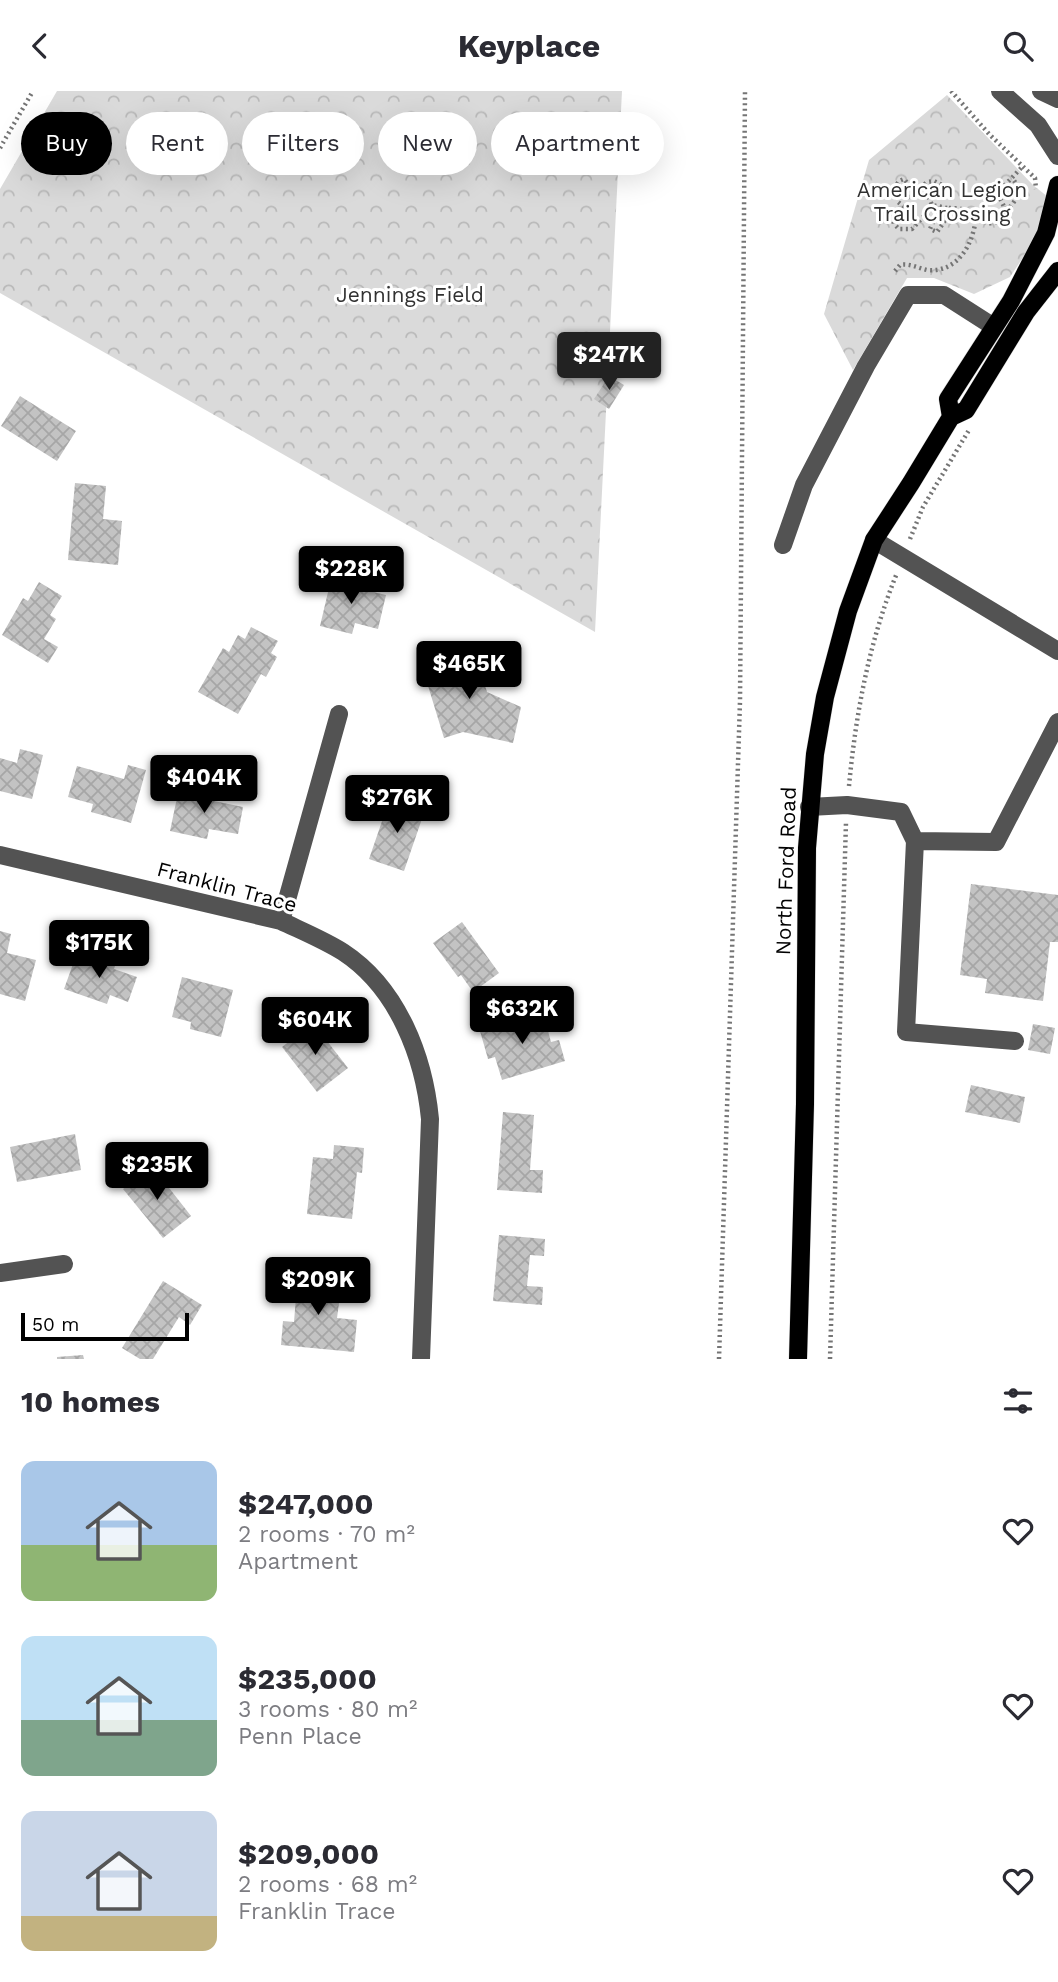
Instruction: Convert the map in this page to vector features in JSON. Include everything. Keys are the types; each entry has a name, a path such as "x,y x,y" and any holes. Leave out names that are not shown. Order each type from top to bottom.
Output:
{"main road":[{"name":"North Ford Road","path":"951,417 948,399 1011,301 1046,233 1058,184"},
{"name":"North Ford Road","path":"798,1359 806,1104 809,807 825,697 848,611 873,540 912,483 951,417 966,410 1026,312 1058,271"}],"street":[{"path":"1000,91 1038,125 1058,156"},
{"path":"1041,91 1058,99"},
{"path":"783,545 804,485 866,366 908,295 944,295 994,327"},
{"path":"873,540 1058,651"},
{"path":"281,921 339,714"},
{"path":"915,841 996,842 1058,722"},
{"path":"809,807 847,805 901,812 915,841 906,1032 1015,1041"},
{"name":"Franklin Trace","path":"0,855 281,921 345,953 363,969 394,1007 408,1032 419,1057 427,1090 430,1119 421,1359"},
{"path":"0,1273 64,1264"}],"path":[{"path":"0,148 33,91"},
{"path":"719,1359 740,701 744,91"},
{"path":"951,91 990,135 1035,178 1037,193"},
{"path":"1006,211 1000,198 1004,186 1023,166"},
{"path":"947,208 944,222 937,232 930,229 934,220 931,215 923,217 912,229 899,229 893,219 897,216 905,221 911,218 909,211 898,202 894,189 899,181 904,179 909,185 904,192 905,197 911,197 928,182 939,182 944,186 945,194 940,197 932,190 929,192 932,205 970,212 976,218 994,223 999,221 1016,201 1018,185 1012,178"},
{"path":"895,271 900,264 930,270 953,263 969,247 976,218"},
{"path":"830,1359 847,805 856,724 866,668 883,607"}],"green space":[{"name":"Jennings Field","path":"57,91 622,91 621,112 491,112 491,175 618,175 595,632 0,293 0,189 21,153 21,175 112,175 112,112 45,112"},
{"name":"American Legion Trail Crossing","path":"947,95 1033,185 1058,205 1010,277 974,294 934,278 907,278 853,370 824,314 869,160"}],"building":[{"path":"609,376 624,385 609,409 594,399"},
{"path":"20,396 76,431 57,461 1,426"},
{"path":"75,483 106,486 103,519 122,521 118,565 68,560"},
{"path":"333,571 351,575 348,586 386,595 378,629 355,623 352,634 320,626"},
{"path":"39,582 62,596 50,615 56,619 44,639 58,647 48,663 2,635 23,598 28,601"},
{"path":"251,627 278,641 271,653 277,657 266,677 261,674 238,714 198,692 223,648 229,652 238,635 245,639"},
{"path":"461,654 476,657 487,692 521,707 513,743 463,732 444,738 425,676 428,664"},
{"path":"20,749 43,755 32,799 0,791 0,758 17,763"},
{"path":"128,765 146,770 131,823 91,812 93,804 68,797 77,766 124,779"},
{"path":"193,784 206,787 204,799 243,807 238,834 209,829 207,839 170,831 178,793 190,795"},
{"path":"390,798 425,810 404,871 369,859"},
{"path":"971,884 1058,895 1058,942 1050,942 1043,1001 985,993 987,979 960,975"},
{"path":"462,922 499,973 473,992 461,975 458,977 433,943"},
{"path":"0,931 11,934 7,953 36,960 25,1001 0,994"},
{"path":"77,953 137,977 128,1002 110,995 107,1004 64,989"},
{"path":"182,977 233,990 221,1037 190,1029 191,1022 172,1017"},
{"path":"543,1013 551,1042 559,1040 565,1061 502,1080 495,1057 488,1059 480,1031"},
{"path":"313,1023 348,1068 317,1092 282,1047"},
{"path":"1033,1024 1055,1028 1050,1054 1028,1050"},
{"path":"971,1085 1025,1097 1020,1123 965,1112"},
{"path":"503,1112 534,1115 530,1170 543,1170 542,1193 497,1190"},
{"path":"75,1134 81,1170 17,1182 10,1147"},
{"path":"334,1145 364,1148 362,1173 357,1172 352,1219 307,1214 313,1157 333,1159"},
{"path":"152,1166 191,1216 163,1238 123,1189"},
{"path":"499,1235 545,1239 544,1256 530,1255 527,1286 543,1287 542,1305 493,1301"},
{"path":"298,1272 334,1275 331,1302 339,1303 337,1318 357,1320 354,1352 281,1345 283,1321 294,1322"},
{"path":"163,1281 202,1305 190,1325 179,1317 153,1359 140,1359 122,1348"},
{"path":"83,1355 84,1359 57,1359 57,1357"}]}
